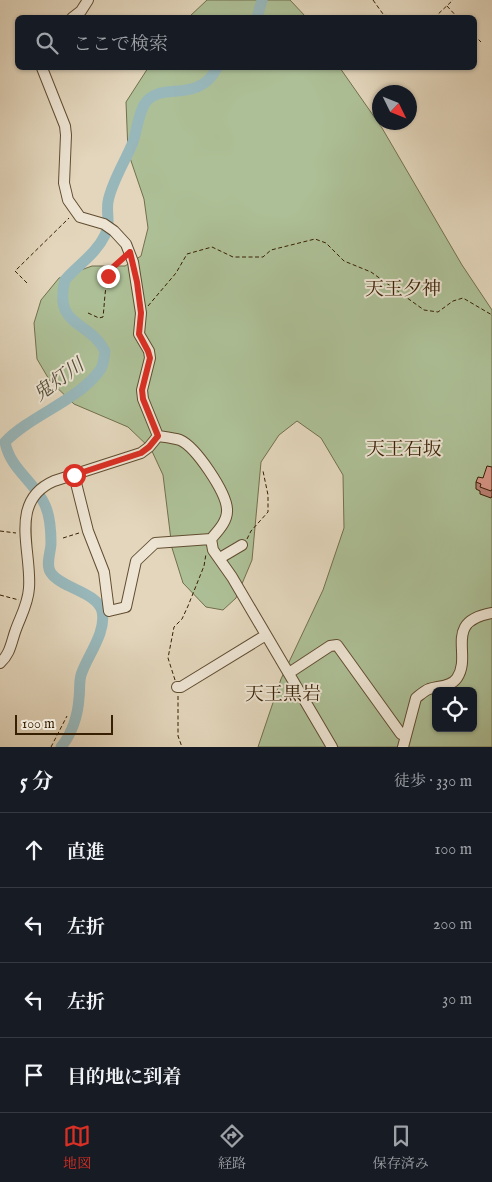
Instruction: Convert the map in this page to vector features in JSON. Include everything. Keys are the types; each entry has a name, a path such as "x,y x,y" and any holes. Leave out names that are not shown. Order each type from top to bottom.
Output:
{"street":[{"path":"76,15 88,0"},
{"path":"43,70 65,126 65,192 75,212 109,228 126,244 130,252 137,282 141,313 139,334 150,358 142,390 143,399 158,436"},
{"path":"0,663 10,649 28,601 29,577 24,534 27,512 33,496 44,486 141,453 158,436"},
{"path":"158,436 180,440 189,446 223,495 227,509 226,517 211,539"},
{"path":"74,475 88,531 104,572 109,611 126,607 136,561 155,542 211,539"},
{"path":"211,539 216,554 332,747"},
{"path":"216,554 242,545"},
{"path":"403,747 416,698 427,690 451,684 458,677 462,633 471,620 492,613"},
{"path":"177,687 181,688 266,635"},
{"path":"289,673 330,646 337,645 401,734 406,735"}],"path":[{"path":"373,0 384,15"},
{"path":"437,15 453,0"},
{"path":"447,6 455,15"},
{"path":"477,38 481,42"},
{"path":"28,283 16,272 75,212"},
{"path":"141,313 176,273 188,254 212,247 233,257 263,257 271,250 315,239 326,243 344,261 371,272 424,310 438,312 454,301 463,298 492,316"},
{"path":"88,313 99,318 103,317 108,276 111,269 130,252"},
{"path":"242,545 268,512 268,495 263,471"},
{"path":"0,531 24,534"},
{"path":"63,538 88,531"},
{"path":"182,747 178,736 177,687 168,658 174,627 182,619 204,566 206,554 216,554"},
{"path":"0,595 28,601"},
{"path":"51,747 67,716"}],"green space":[{"path":"207,0 290,0 304,15 191,15"},
{"path":"147,70 341,70 372,114 372,130 383,130 462,265 492,310 492,747 258,747 281,679 323,590 344,528 343,475 321,438 297,421 279,435 261,462 252,560 236,598 223,610 206,607 183,583 172,548 163,475 151,449 128,427 74,404 50,381 37,359 34,323 41,300 59,278 92,266 125,266 141,256 148,228 144,199 128,152 126,102"}],"building":[{"path":"487,466 492,467 491,491 480,487 481,484 476,482 478,477 483,478"}],"waterway":[{"name":"鬼灯川","path":"258,15 262,0"},
{"name":"鬼灯川","path":"61,747 76,718 81,675 102,627 102,611 93,599 62,583 49,570 51,534 47,509 35,489 12,460 5,442 16,432 80,390 91,381 101,368 105,351 90,333 74,322 64,307 65,280 92,253 107,231 110,195 115,179 133,142 144,105 151,98 159,94 189,90 199,86 209,79 216,70"}],"district":[{"name":"天王夕神","path":"403,288"},
{"name":"天王石坂","path":"404,448"},
{"name":"天王黒岩","path":"283,693"}],"route":[{"path":"74,475 141,453 158,436 143,399 142,390 150,358 139,334 141,313 137,282 130,252 111,269 108,276"}]}
